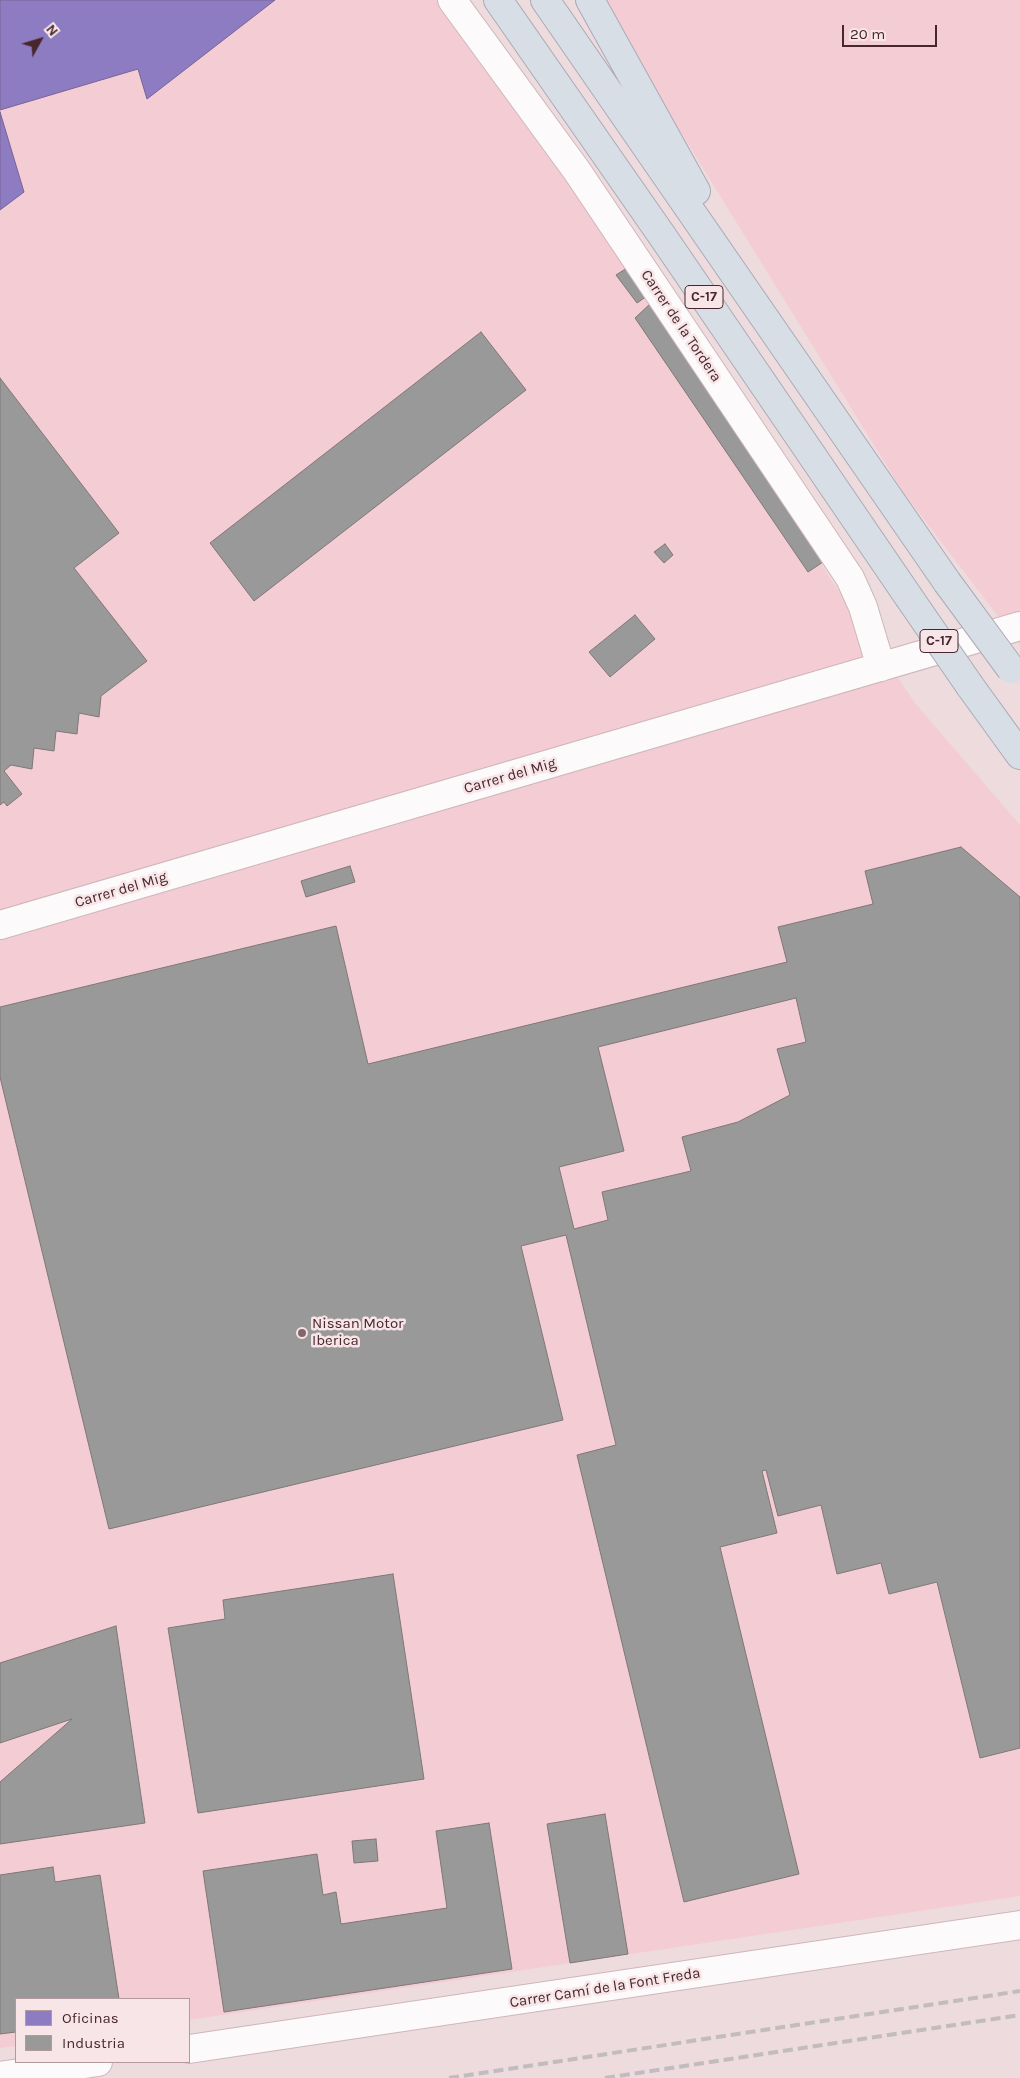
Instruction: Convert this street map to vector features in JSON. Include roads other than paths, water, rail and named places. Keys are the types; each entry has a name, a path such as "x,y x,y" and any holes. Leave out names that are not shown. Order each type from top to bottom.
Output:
{"highway":[{"name":"C-17","path":"498,0 663,237 970,686 1020,755"},
{"name":"C-17","path":"545,0 776,337 1015,676"},
{"path":"590,0 776,337"}],"street":[{"name":"Carrer de la Tordera","path":"452,0 577,171 850,578 863,607 881,667"},
{"name":"Carrer del Mig","path":"0,925 1020,626"},
{"name":"Carrer Camí de la Font Freda","path":"190,2049 1020,1925"},
{"path":"0,2076 91,2063"}],"railway":[{"path":"449,2078 1020,1991"},
{"path":"605,2078 1020,2015"}],"place":[{"name":"Nissan Motor Iberica","path":"302,1333"}]}
